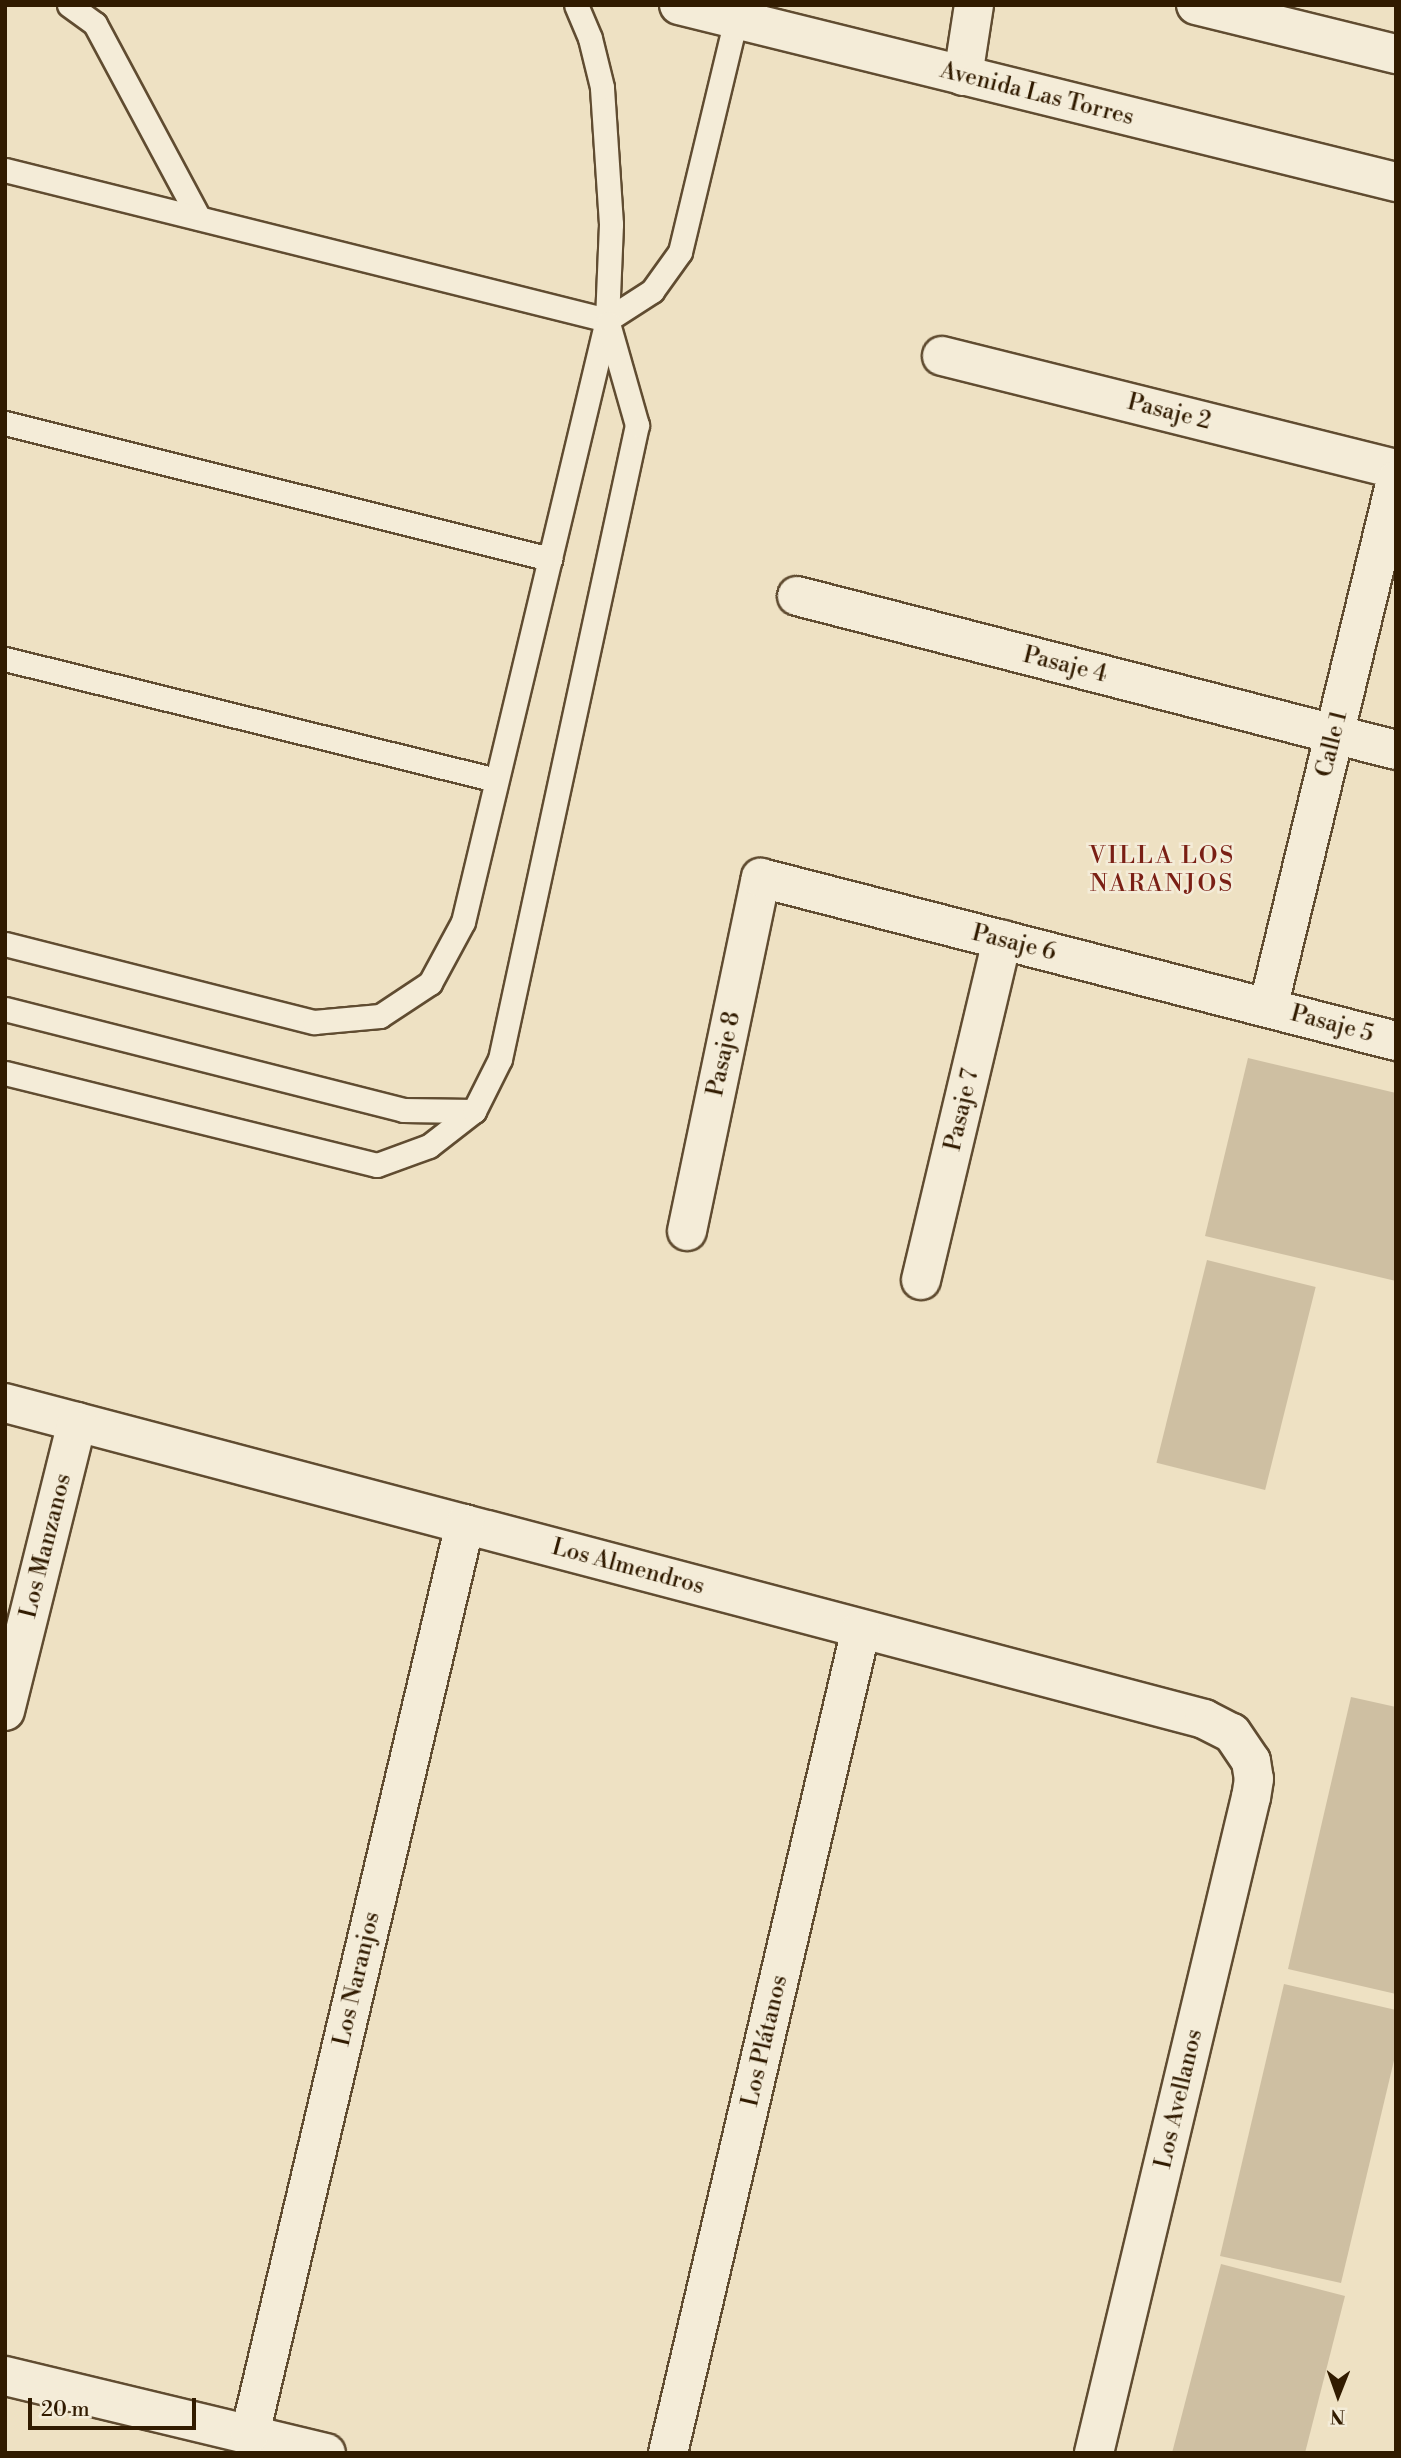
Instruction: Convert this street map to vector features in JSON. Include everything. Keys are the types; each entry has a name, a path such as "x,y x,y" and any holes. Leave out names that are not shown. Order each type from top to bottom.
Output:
{"street":[{"name":"Avenida Las Torres","path":"679,5 732,12 963,76 1396,182"},
{"path":"963,76 974,5"},
{"path":"1196,5 1396,54"},
{"name":"Pasaje 2","path":"942,356 1396,468"},
{"name":"Calle 1","path":"1268,1008 1396,480"},
{"name":"Pasaje 4","path":"797,596 1396,750"},
{"name":"Pasaje 6","path":"761,878 1268,1008"},
{"name":"Pasaje 8","path":"687,1231 761,878"},
{"name":"Pasaje 7","path":"921,1280 1002,940"},
{"name":"Pasaje 5","path":"1268,1008 1396,1041"},
{"name":"Los Almendros","path":"5,1403 1203,1719 1226,1729 1243,1745"},
{"name":"Los Manzanos","path":"5,1711 76,1422"},
{"name":"Los Naranjos","path":"250,2434 465,1524"},
{"name":"Los Plátanos","path":"668,2453 861,1629"},
{"name":"Los Avellanos","path":"1094,2453 1251,1797 1254,1779 1251,1761 1243,1745"},
{"path":"5,2376 326,2453"}],"lane":[{"path":"69,5 96,24 199,218"},
{"path":"5,944 314,1022 380,1016 430,983 463,922 607,320 611,224 602,87 590,38 576,5"},
{"path":"5,170 607,320 652,291 680,252 732,12"},
{"path":"5,1073 377,1165 429,1146 474,1111 500,1059 637,425 607,320"},
{"path":"5,423 550,559"},
{"path":"5,659 496,780"},
{"path":"5,1009 403,1110 474,1111"}],"shaded area":[{"path":"1248,1058 1396,1093 1396,1281 1205,1236"},
{"path":"1207,1260 1316,1287 1265,1490 1156,1463"},
{"path":"1351,1697 1396,1707 1396,1994 1288,1969"},
{"path":"1284,1984 1396,2010 1396,2052 1341,2283 1220,2256"},
{"path":"1221,2264 1345,2296 1305,2453 1172,2453"}],"district":[{"name":"VILLA LOS NARANJOS","path":"1162,871"}]}
